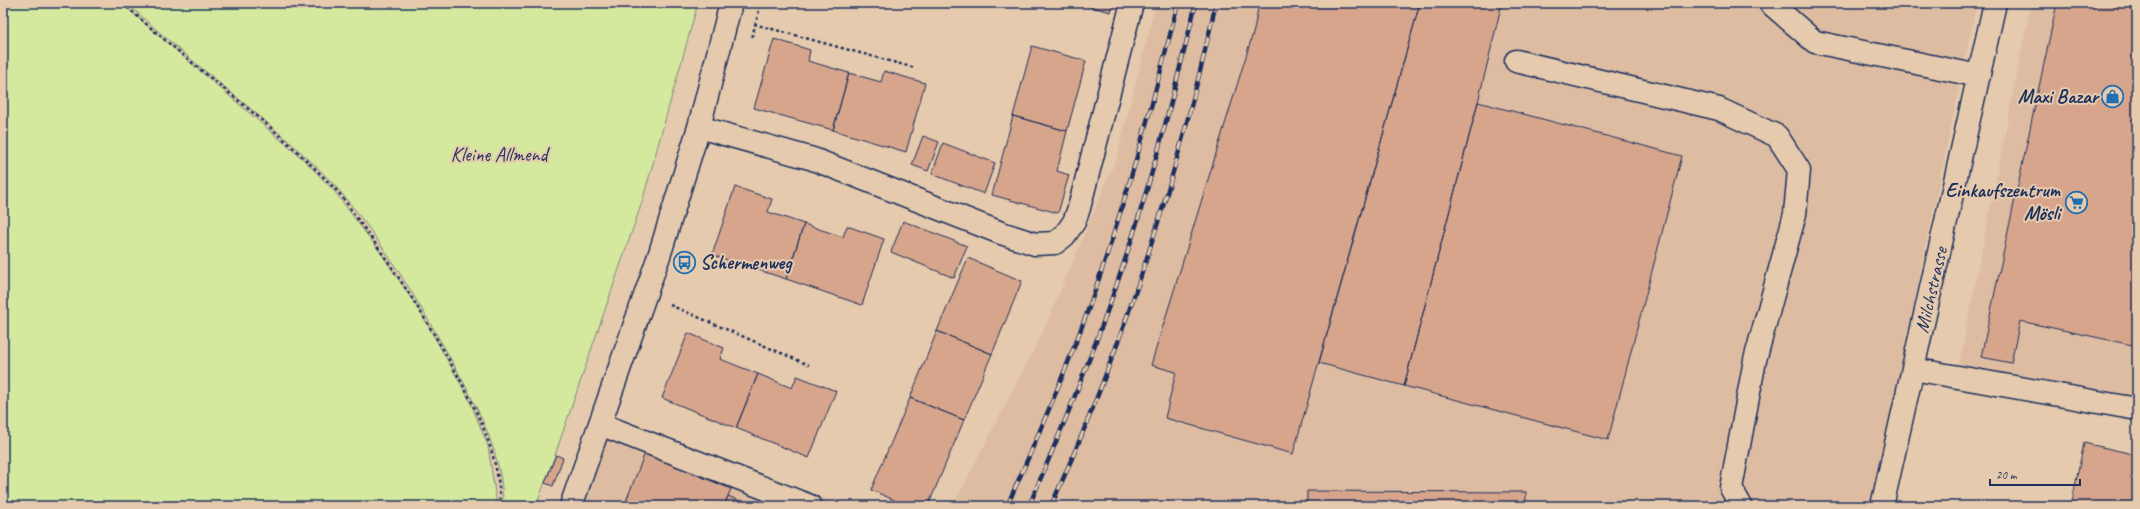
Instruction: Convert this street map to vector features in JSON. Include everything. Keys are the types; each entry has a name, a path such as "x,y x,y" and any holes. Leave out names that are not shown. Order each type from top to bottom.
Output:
{"street":[{"path":"699,127 813,159 1001,233 1035,244 1054,243 1064,236 1074,222 1080,208 1132,3"},
{"path":"1770,3 1815,42 1980,76"},
{"name":"Milchstrasse","path":"1882,506 1980,76 1995,3"},
{"path":"571,506 646,295 699,127 729,10"},
{"path":"1516,60 1720,109 1777,136 1799,170 1795,214 1755,360 1731,488 1741,506"},
{"path":"1913,369 2137,410"},
{"path":"600,424 810,506"}],"path":[{"path":"123,3 305,158 336,190 384,255 422,312 472,400 490,442 500,492 500,506"},
{"path":"729,10 915,68"},
{"path":"646,295 809,365"}],"shaded area":[{"path":"1156,3 1977,3 1871,506 953,506 1043,332 1117,157"},
{"name":"Einkaufszentrum Mösli","path":"2031,3 2137,3 2137,406 1958,370"},
{"path":"604,413 843,506 580,506"}],"green space":[{"path":"3,3 121,3 304,160 335,192 383,256 421,313 470,401 488,446 497,506 3,506"},
{"name":"Kleine Allmend","path":"127,3 698,3 642,202 536,506 503,506 499,467 487,431 471,396 399,272 370,229 338,189 301,152"}],"building":[{"path":"931,3 948,3 946,7"},
{"path":"1076,3 1113,3 1111,12"},
{"path":"1259,3 1420,3 1293,454 1165,418 1176,372 1151,365 1254,30"},
{"path":"1420,3 1502,3 1478,102 1404,386 1319,363"},
{"name":"Einkaufszentrum Mösli","path":"2057,3 2137,3 2137,56 2132,81 2137,83 2137,346 2020,321 2011,363 1981,357"},
{"path":"774,39 810,50 808,61 849,73 833,130 754,108"},
{"path":"1032,46 1086,61 1067,131 1013,116"},
{"path":"884,71 925,83 906,152 833,130 849,73 881,82"},
{"path":"1478,102 1682,156 1608,440 1404,386"},
{"path":"1013,116 1067,131 1057,171 1069,175 1058,213 992,195"},
{"path":"923,136 939,142 928,171 912,165"},
{"path":"943,143 995,163 984,194 932,174"},
{"path":"735,187 772,199 768,212 804,224 786,279 712,255"},
{"path":"903,221 967,246 954,278 891,252"},
{"path":"804,224 843,237 847,226 884,239 862,305 786,279"},
{"path":"968,258 1022,281 992,354 937,331"},
{"path":"937,331 992,354 964,420 910,398"},
{"path":"688,333 724,348 720,359 758,374 736,428 662,398"},
{"path":"758,374 792,388 797,376 836,391 809,458 736,428"},
{"path":"910,398 964,420 928,506 908,506 871,490"},
{"path":"2084,443 2137,455 2137,506 2071,506"},
{"path":"645,453 731,489 724,506 624,506"},
{"path":"556,455 563,458 553,486 545,483"},
{"path":"1307,491 1526,492 1526,506 1307,506"},
{"path":"728,496 752,506 724,506"}],"railway":[{"path":"1007,506 1051,405 1091,302 1138,154 1178,3"},
{"path":"1029,506 1081,382 1122,269 1157,156 1196,3"},
{"path":"1051,506 1102,384 1147,259 1184,132 1216,3"}],"place":[{"name":"Maxi Bazar","path":"2113,96"},
{"name":"Einkaufszentrum Mösli","path":"2076,202"},
{"name":"Schermenweg","path":"684,262"}]}
